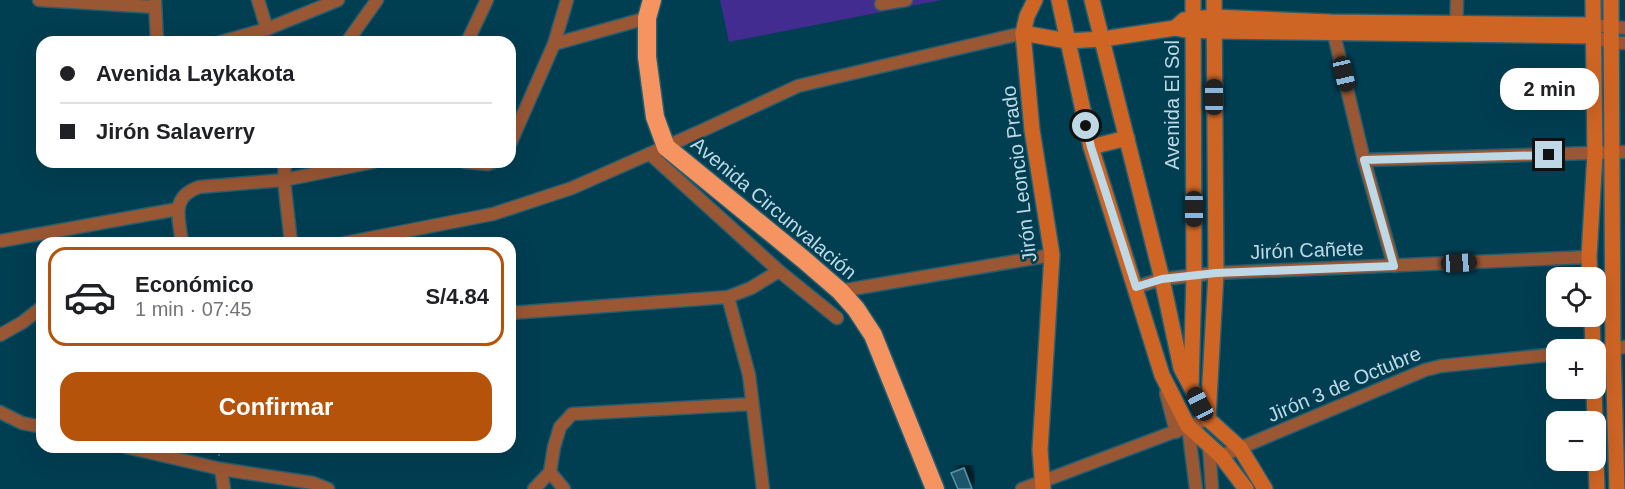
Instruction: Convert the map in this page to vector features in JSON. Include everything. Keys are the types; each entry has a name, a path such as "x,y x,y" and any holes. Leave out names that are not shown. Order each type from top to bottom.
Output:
{"highway":[{"name":"Avenida Circunvalación","path":"654,0 647,18 647,57 652,98 661,136 658,150 803,259 840,291 856,309 873,335 935,489"}],"street":[{"path":"39,0 155,4 157,36"},
{"path":"258,0 267,29"},
{"path":"242,36 267,29 338,0"},
{"path":"351,36 377,0"},
{"path":"470,36 487,0"},
{"path":"516,130 554,44 567,0"},
{"path":"881,4 906,0"},
{"name":"Jirón Leoncio Prado","path":"1035,0 1027,16 1023,33 1032,130 1052,255 1040,450 1043,486"},
{"path":"1059,0 1091,147 1162,375 1182,429 1196,489"},
{"path":"1092,0 1162,279 1181,368 1208,419 1240,448 1265,489"},
{"name":"Avenida El Sol","path":"1182,429 1191,388 1194,276 1193,0"},
{"path":"1212,489 1208,419 1216,273 1214,0"},
{"path":"1457,0 1457,29"},
{"path":"1593,0 1593,30 1611,152 1619,348 1617,489"},
{"path":"1589,267 1589,257 1611,152 1619,36 1611,0"},
{"path":"554,44 647,18"},
{"path":"376,237 493,214 573,188 798,86 1023,33 1067,41 1103,39 1175,28 1184,20 1193,24 1593,30 1619,36"},
{"path":"1333,27 1364,160 1394,266"},
{"path":"1091,147 1127,138"},
{"path":"658,150 779,271 837,318"},
{"path":"1364,160 1611,152"},
{"path":"285,168 290,237"},
{"path":"181,237 178,209 182,198 188,191 199,187 284,180 343,168"},
{"path":"0,241 178,209"},
{"path":"840,291 1052,255"},
{"name":"Jirón Cañete","path":"1136,287 1162,279 1216,273 1589,257"},
{"path":"516,313 728,297 751,288 779,271"},
{"path":"728,297 748,375 763,489"},
{"path":"0,335 36,311"},
{"name":"Jirón 3 de Octubre","path":"1221,456 1425,370 1441,366 1546,355"},
{"path":"534,489 550,472 560,427 572,414 752,404"},
{"path":"0,412 22,423 36,426"},
{"path":"1022,489 1043,486 1208,419"},
{"path":"1182,429 1209,445 1221,456 1246,489"},
{"path":"152,453 221,469 313,483 328,489"},
{"path":"221,469 224,489"},
{"path":"1596,471 1597,489"},
{"path":"550,472 564,489"}],"shaded area":[{"path":"720,0 942,0 729,42"}],"building":[{"path":"964,468 972,489 958,489 951,473"}],"route":[{"path":"1086,126 1136,287 1162,279 1216,273 1394,266 1364,160 1549,155"}]}
